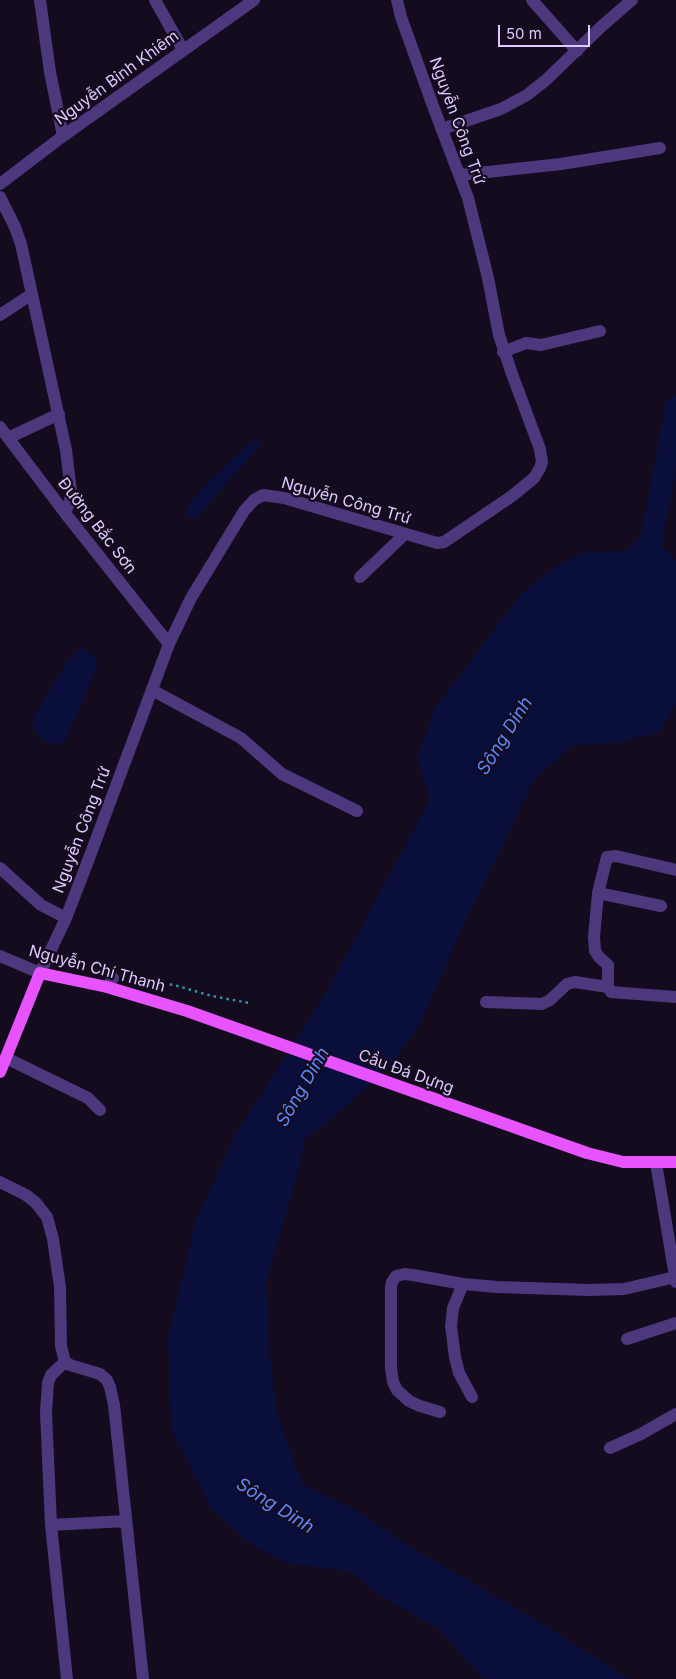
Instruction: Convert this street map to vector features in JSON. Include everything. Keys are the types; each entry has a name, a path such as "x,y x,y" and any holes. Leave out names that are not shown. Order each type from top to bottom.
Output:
{"main road":[{"name":"Nguyễn Chí Thanh","path":"40,973 110,983 187,1011"},
{"name":"Nguyễn Công Trứ","path":"0,1072 40,973"},
{"name":"Cầu Đá Dựng","path":"187,1011 529,1133 609,1159 623,1162 656,1163"},
{"path":"656,1163 676,1162"}],"street":[{"path":"40,0 50,72 63,136"},
{"path":"155,0 183,50"},
{"name":"Nguyễn Bỉnh Khiêm","path":"0,184 63,136 254,0"},
{"name":"Nguyễn Công Trứ","path":"40,973 66,918 169,644 191,598 244,511 258,497 263,495 284,498 432,542 444,542 517,492 538,474 542,462 540,449 503,352 472,212 396,0"},
{"path":"532,0 577,51"},
{"path":"442,129 515,102 546,80 632,0"},
{"path":"460,175 561,164 660,148"},
{"path":"0,197 22,244 59,414 71,491 70,501 65,512"},
{"path":"0,315 32,294"},
{"path":"503,352 526,343 541,345 600,331"},
{"path":"8,438 59,414"},
{"name":"Đường Bắc Sơn","path":"0,427 169,644"},
{"path":"360,577 405,534"},
{"path":"152,690 241,738 282,774 357,811"},
{"path":"676,870 610,856 605,859 598,893 594,948 597,955 608,965 608,987 611,992 676,997"},
{"path":"0,868 42,905 66,918"},
{"path":"598,893 661,906"},
{"name":"Nguyễn Chí Thanh","path":"0,956 40,973"},
{"path":"486,1002 542,1004 550,1000 567,984 574,982 608,987"},
{"path":"6,1058 88,1098 100,1110"},
{"path":"656,1163 676,1282"},
{"path":"0,1182 26,1195 36,1203 47,1217 53,1239 58,1277 61,1346 64,1362"},
{"path":"440,1412 409,1401 397,1390 393,1382 391,1368 392,1282 396,1276 405,1274 463,1284 496,1287 610,1290 624,1289 675,1277"},
{"path":"463,1284 454,1308 452,1326 455,1357 459,1373 472,1397"},
{"path":"627,1340 676,1323"},
{"path":"64,1362 100,1374 110,1387 114,1405 143,1679"},
{"path":"64,1362 51,1375 46,1392 46,1421 51,1525 67,1679"},
{"path":"610,1448 641,1434 676,1414"},
{"path":"51,1525 126,1521"}],"path":[{"path":"110,983 174,986 249,1003"}],"water":[{"path":"254,439 259,441 259,446 195,519 186,515 188,505 212,478"},
{"path":"647,529 676,560 676,703 659,733 619,742 572,746 534,780 464,924 420,1024 389,1067 328,1122 304,1140 299,1169 266,1282 269,1349 277,1414 303,1485 353,1508 412,1548 535,1619 629,1679 483,1679 440,1630 376,1593 351,1572 284,1562 248,1542 211,1509 171,1430 168,1337 196,1220 235,1135 327,991 430,799 417,759 435,708 521,594 557,565 584,552 626,551"},
{"path":"83,646 94,657 98,665 65,741 58,745 45,741 33,729 34,716 66,663"}],"waterway":[{"name":"Sông Dinh","path":"647,565 676,407"}]}
